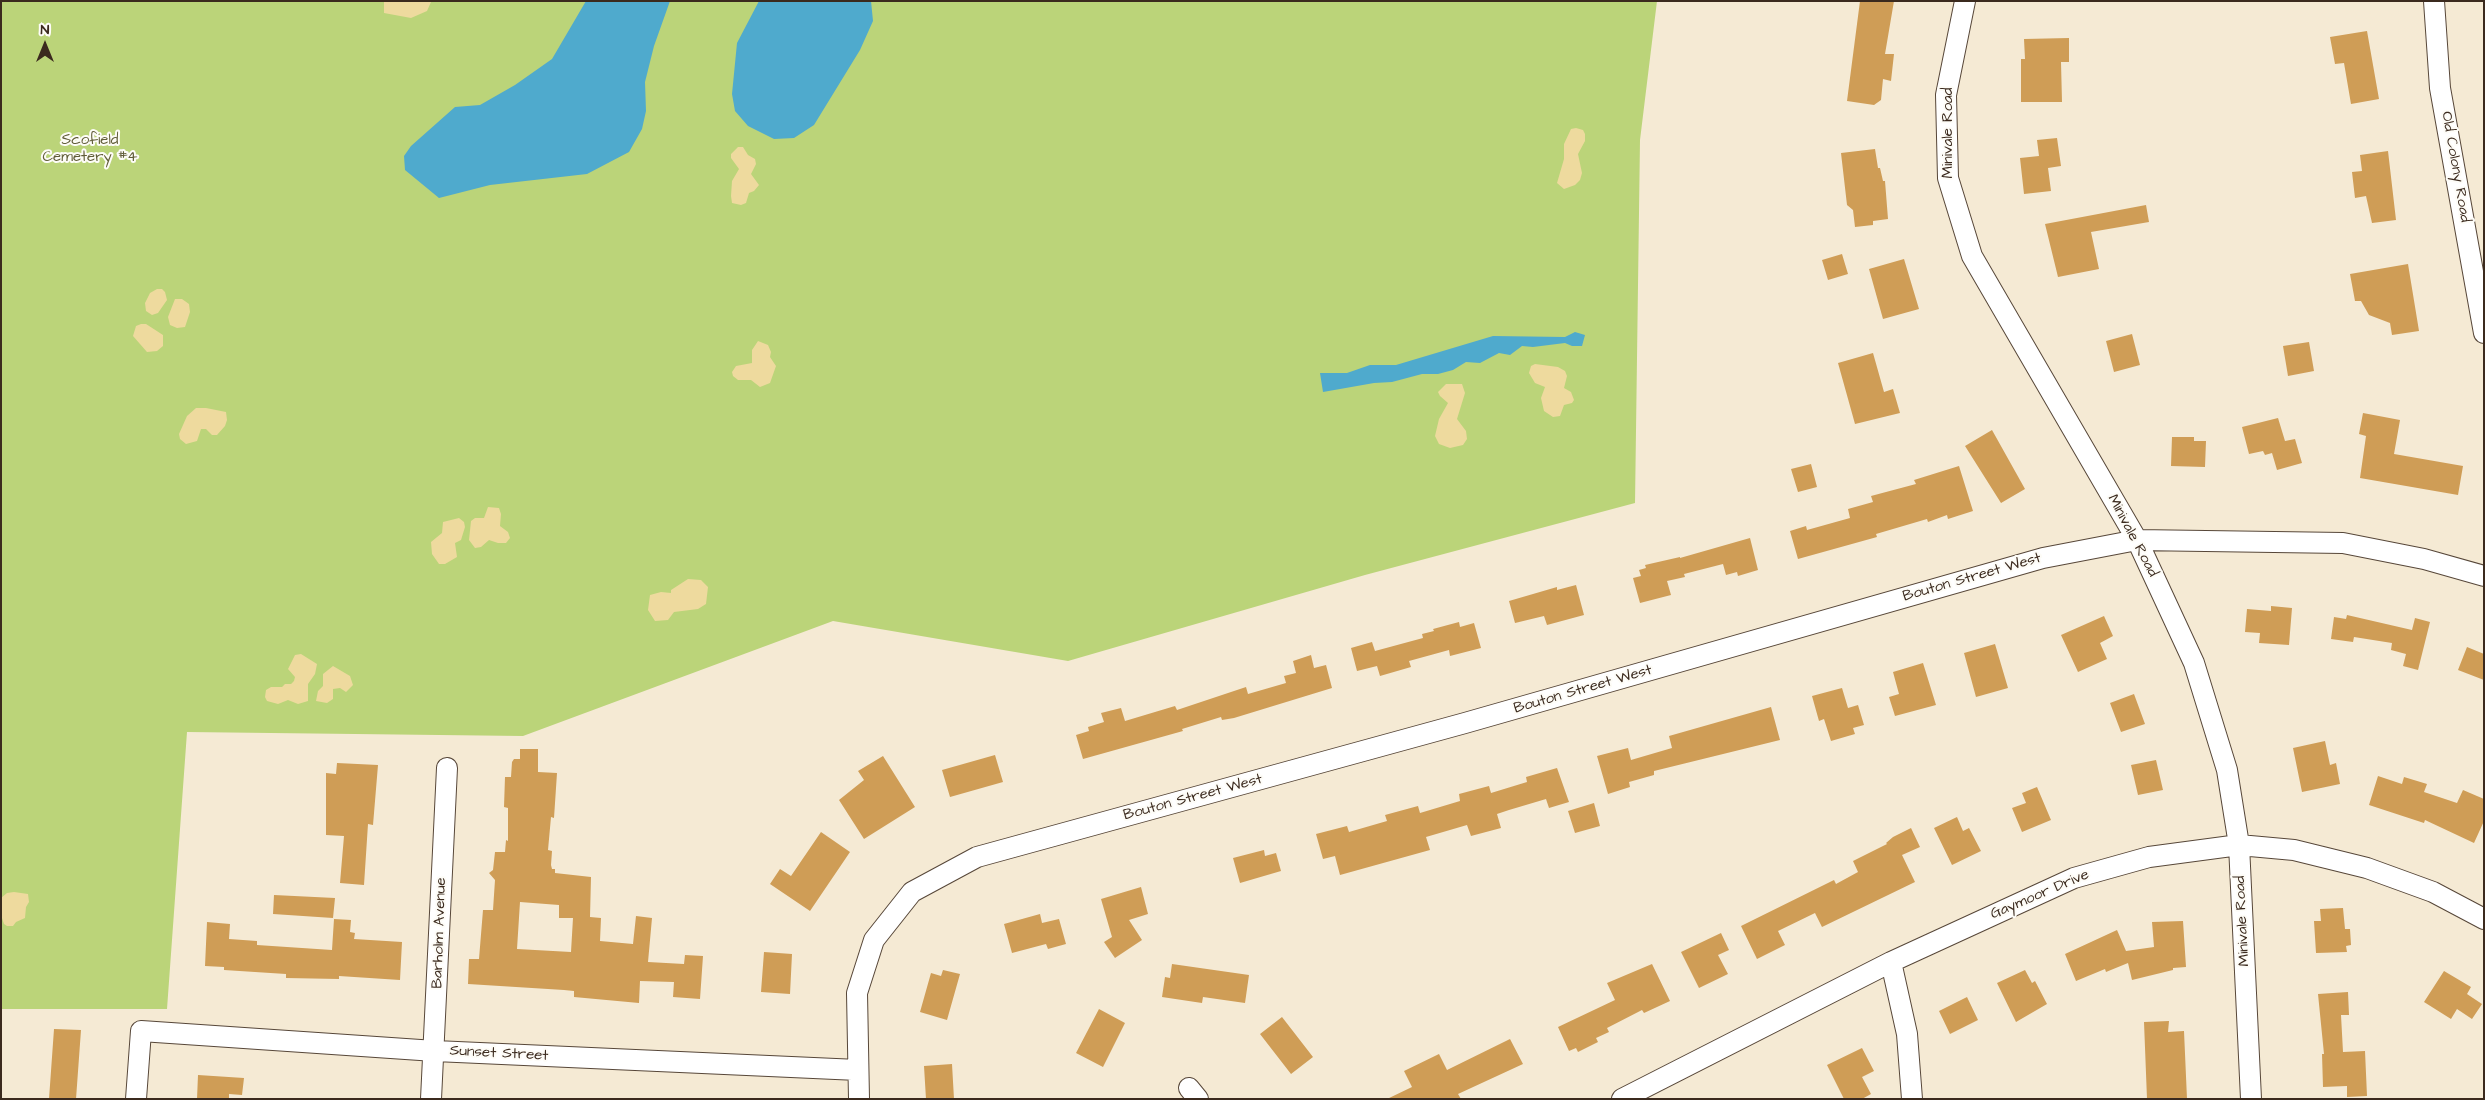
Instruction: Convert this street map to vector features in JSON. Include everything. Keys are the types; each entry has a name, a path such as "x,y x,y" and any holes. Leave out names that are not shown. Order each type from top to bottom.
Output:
{"street":[{"name":"Minivale Road","path":"1965,1 1946,95 1948,178 1972,256 2137,540 2194,663 2227,770 2239,845 2251,1099"},
{"name":"Old Colony Road","path":"2434,1 2440,88 2484,333"},
{"name":"Bouton Street West","path":"859,1099 857,993 874,940 912,892 978,857 1465,723 2044,558 2137,540 2343,543 2424,559 2484,576"},
{"name":"Barholm Avenue","path":"431,1099 435,1051 447,768"},
{"name":"Gaymoor Drive","path":"1622,1099 1891,962 2074,878 2149,857 2239,845 2294,850 2367,868 2432,892 2484,919"},
{"path":"1891,962 1907,1034 1912,1099"},
{"name":"Sunset Street","path":"136,1099 141,1031 435,1051 858,1070"}],"green space":[{"name":"Scofield Cemetery #4","path":"1,1 1657,1 1640,140 1635,503 1365,575 1068,661 833,621 523,736 187,732 167,1009 1,1009"}],"sand":[{"path":"384,1 431,2 427,11 411,18 384,13"},
{"path":"1571,129 1583,130 1585,134 1585,141 1578,154 1582,173 1580,180 1575,185 1564,189 1557,183 1564,159 1564,144"},
{"path":"738,147 743,147 748,155 755,159 756,164 751,174 759,185 754,191 749,193 746,203 741,205 732,203 731,196 732,181 739,169 731,158 731,154"},
{"path":"157,289 162,289 165,292 167,300 158,313 152,315 146,311 145,303 150,293"},
{"path":"175,299 182,299 189,304 190,312 185,327 177,328 170,325 168,317"},
{"path":"146,324 163,335 163,346 157,351 147,352 133,336 136,326"},
{"path":"758,341 768,345 771,352 770,357 776,366 770,383 760,387 751,380 738,380 733,376 732,372 736,366 752,363 752,350"},
{"path":"1535,364 1558,367 1565,371 1567,376 1564,388 1571,392 1574,400 1572,403 1564,405 1560,416 1553,417 1544,411 1541,398 1545,387 1535,383 1529,373 1531,366"},
{"path":"1446,384 1462,384 1465,393 1457,419 1466,431 1467,439 1463,445 1450,448 1439,444 1435,436 1439,419 1448,403 1438,392"},
{"path":"196,408 226,412 227,420 225,426 217,435 212,435 206,429 201,429 197,441 186,444 180,439 179,434 187,416"},
{"path":"488,507 499,508 501,514 500,526 508,532 510,538 506,543 489,540 481,547 475,548 469,540 471,521 475,518 484,518"},
{"path":"459,518 464,522 465,527 461,540 455,543 457,557 445,564 439,564 432,554 431,542 442,533 443,522"},
{"path":"688,579 701,580 708,587 706,604 698,609 674,612 668,620 655,621 648,610 650,595 661,592 671,593 671,590"},
{"path":"301,654 317,664 315,674 308,684 308,701 298,704 288,700 278,704 267,701 265,697 266,690 271,687 282,687 294,681 295,677 288,669 295,655"},
{"path":"333,666 350,676 353,685 346,692 340,688 333,689 333,699 327,703 316,701 318,691 323,686 323,674"},
{"path":"7,893 28,894 29,902 26,907 25,918 16,922 13,926 7,926 4,924 1,915 1,898"}],"water":[{"path":"586,1 670,1 654,46 645,82 646,111 642,129 629,152 587,174 490,185 439,198 405,170 404,156 411,146 455,107 480,105 515,85 552,59"},
{"path":"759,1 871,1 873,21 860,50 814,125 794,138 774,139 748,126 735,111 732,94 737,43"},
{"path":"1575,332 1585,335 1582,346 1572,346 1565,343 1533,347 1522,346 1510,355 1499,353 1480,363 1466,362 1453,370 1438,374 1422,374 1392,382 1374,383 1323,392 1320,373 1347,373 1370,365 1396,365 1493,336 1565,337"}],"building":[{"path":"1860,1 1894,1 1885,54 1894,54 1891,81 1883,79 1881,100 1874,105 1847,101"},
{"path":"2367,31 2379,99 2351,104 2344,63 2335,64 2330,37"},
{"path":"2069,38 2069,62 2061,62 2062,102 2021,102 2021,59 2025,59 2024,39"},
{"path":"2057,138 2061,166 2048,168 2051,191 2024,194 2020,158 2039,156 2037,140"},
{"path":"1875,149 1878,168 1880,168 1883,181 1885,181 1888,219 1873,221 1873,225 1855,227 1853,210 1847,205 1841,153"},
{"path":"2388,151 2396,220 2372,223 2366,196 2355,198 2352,172 2362,171 2360,155"},
{"path":"2146,205 2149,222 2091,232 2099,269 2058,277 2045,224"},
{"path":"1842,254 1848,274 1828,280 1822,260"},
{"path":"1904,259 1919,309 1883,319 1869,269"},
{"path":"2408,264 2419,331 2392,335 2390,323 2369,315 2361,301 2355,301 2350,274"},
{"path":"2132,334 2140,365 2114,372 2106,341"},
{"path":"2309,342 2314,371 2288,376 2283,346"},
{"path":"1873,353 1884,392 1893,389 1900,413 1855,424 1838,363"},
{"path":"2363,413 2400,420 2394,454 2463,466 2458,495 2360,478 2366,436 2359,434"},
{"path":"2278,418 2285,441 2295,439 2302,463 2277,470 2272,453 2265,455 2263,451 2249,454 2242,427"},
{"path":"1992,430 2025,489 2001,503 1965,446"},
{"path":"2172,437 2194,437 2194,441 2206,441 2205,467 2171,466"},
{"path":"1811,464 1817,487 1798,492 1791,469"},
{"path":"1959,466 1973,511 1948,519 1947,515 1928,522 1927,519 1876,534 1877,537 1798,559 1790,531 1806,526 1807,530 1850,518 1848,509 1873,502 1871,496 1916,484 1914,480"},
{"path":"1750,538 1758,570 1738,576 1737,572 1726,575 1723,564 1684,574 1685,577 1667,581 1671,595 1640,603 1633,578 1641,576 1639,570 1646,568 1645,565 1680,558"},
{"path":"1576,585 1584,615 1547,625 1544,616 1515,623 1509,601 1557,587 1557,590"},
{"path":"2271,606 2292,608 2289,645 2259,643 2260,633 2245,632 2247,609 2271,611"},
{"path":"2347,615 2412,630 2415,618 2430,622 2418,670 2403,666 2406,654 2391,650 2392,643 2354,637 2353,642 2331,639 2334,617 2346,619"},
{"path":"2104,616 2113,636 2100,643 2107,659 2078,672 2061,635"},
{"path":"1459,622 1460,627 1474,623 1481,648 1450,656 1449,650 1409,661 1411,667 1380,676 1377,666 1357,671 1351,648 1372,642 1375,651 1423,638 1422,634 1434,631 1433,629"},
{"path":"1995,644 2008,688 1976,697 1964,653"},
{"path":"2467,647 2484,654 2484,680 2458,670"},
{"path":"1311,655 1314,668 1326,665 1332,688 1234,718 1222,720 1221,717 1182,729 1183,731 1083,759 1076,735 1089,731 1088,727 1104,722 1101,713 1121,708 1125,721 1175,706 1177,710 1246,687 1248,694 1286,683 1284,676 1296,673 1293,661"},
{"path":"1923,663 1936,705 1895,716 1889,697 1899,694 1893,672"},
{"path":"1842,688 1848,708 1858,705 1864,725 1853,728 1855,734 1831,741 1824,719 1819,721 1812,696"},
{"path":"2134,694 2145,724 2121,732 2110,703"},
{"path":"1771,707 1780,740 1654,771 1654,775 1629,782 1630,787 1608,794 1597,756 1628,748 1631,760 1672,748 1669,736"},
{"path":"2325,741 2330,765 2336,763 2340,784 2302,792 2293,748"},
{"path":"520,749 538,749 538,772 557,773 554,818 551,817 548,850 552,851 552,869 555,869 555,873 591,877 590,917 601,918 600,941 633,944 636,916 652,918 648,962 684,964 685,955 703,956 700,999 673,997 674,982 640,981 639,1003 574,997 574,991 468,984 469,959 479,959 483,910 493,910 495,880 489,873 493,870 495,852 505,852 506,840 508,841 508,808 504,807 505,777 511,777 514,759 520,759","holes":["520,902 559,905 559,918 573,918 571,952 517,949"]},
{"path":"995,755 1003,782 950,797 942,770"},
{"path":"883,756 915,807 864,839 839,800 864,780 858,771"},
{"path":"2156,760 2163,790 2138,795 2131,765"},
{"path":"337,763 378,765 373,825 368,824 364,885 340,883 344,836 326,835 326,773 336,774"},
{"path":"1557,768 1569,802 1549,808 1546,799 1509,810 1497,814 1501,828 1471,836 1467,825 1426,837 1430,850 1340,875 1335,856 1323,859 1316,834 1347,826 1349,832 1387,821 1385,815 1418,806 1420,813 1460,801 1459,794 1489,786 1491,793 1527,782 1526,777"},
{"path":"2378,776 2402,784 2404,777 2427,784 2424,792 2457,803 2463,790 2484,799 2484,821 2474,843 2425,820 2424,823 2369,805"},
{"path":"2037,787 2051,820 2022,832 2012,808 2026,803 2022,793"},
{"path":"1594,803 1600,826 1575,833 1568,811"},
{"path":"1957,817 1963,831 1969,828 1981,851 1952,865 1934,828"},
{"path":"1911,828 1920,847 1902,855 1915,882 1822,927 1815,913 1778,931 1785,945 1757,959 1741,926 1834,880 1836,884 1858,872 1853,861 1887,844 1893,837"},
{"path":"821,832 850,852 810,911 770,884 780,869 791,876"},
{"path":"1264,850 1265,856 1276,853 1281,871 1240,883 1233,858"},
{"path":"1141,887 1148,914 1129,920 1142,940 1115,958 1104,942 1112,937 1101,899"},
{"path":"274,895 335,898 333,918 273,914"},
{"path":"2343,908 2345,929 2350,929 2351,945 2346,946 2347,952 2316,953 2314,921 2321,921 2320,909"},
{"path":"1040,914 1042,923 1059,919 1066,944 1048,949 1046,944 1012,953 1004,924"},
{"path":"334,919 351,920 350,932 355,933 354,939 402,942 400,980 339,976 339,979 286,978 286,974 224,970 224,967 205,966 207,922 230,924 229,939 257,941 257,945 332,950"},
{"path":"2183,921 2186,967 2173,968 2173,970 2132,980 2128,963 2106,972 2105,969 2076,981 2065,954 2117,930 2126,951 2154,947 2152,922"},
{"path":"1721,933 1729,950 1718,955 1728,974 1699,988 1681,952"},
{"path":"764,952 792,954 790,994 761,992"},
{"path":"1172,964 1249,975 1245,1003 1203,997 1202,1003 1162,997 1165,977 1170,978"},
{"path":"1652,964 1670,1001 1644,1013 1642,1010 1607,1028 1609,1032 1596,1038 1598,1042 1578,1052 1576,1048 1569,1051 1558,1027 1615,1000 1607,983"},
{"path":"943,970 960,974 947,1020 920,1012 931,973 941,976"},
{"path":"2025,970 2032,983 2035,981 2047,1004 2016,1022 1997,983"},
{"path":"2444,971 2471,987 2467,994 2482,1004 2472,1019 2457,1009 2451,1019 2424,1002"},
{"path":"2348,992 2349,1015 2341,1015 2343,1052 2365,1051 2367,1096 2347,1097 2347,1086 2323,1087 2322,1054 2324,1054 2318,994"},
{"path":"1967,997 1978,1020 1950,1034 1939,1011"},
{"path":"1099,1009 1125,1023 1103,1067 1076,1053"},
{"path":"1282,1017 1313,1057 1291,1074 1260,1034"},
{"path":"2169,1021 2168,1032 2184,1031 2187,1099 2147,1099 2144,1022"},
{"path":"54,1029 81,1030 76,1099 49,1099"},
{"path":"1510,1039 1523,1064 1458,1094 1461,1099 1387,1099 1412,1087 1404,1071 1439,1054 1447,1070"},
{"path":"1862,1048 1874,1071 1862,1077 1871,1094 1862,1099 1844,1099 1827,1065"},
{"path":"952,1064 954,1099 926,1099 924,1066"},
{"path":"198,1075 244,1078 242,1095 229,1094 229,1099 197,1099"}]}
